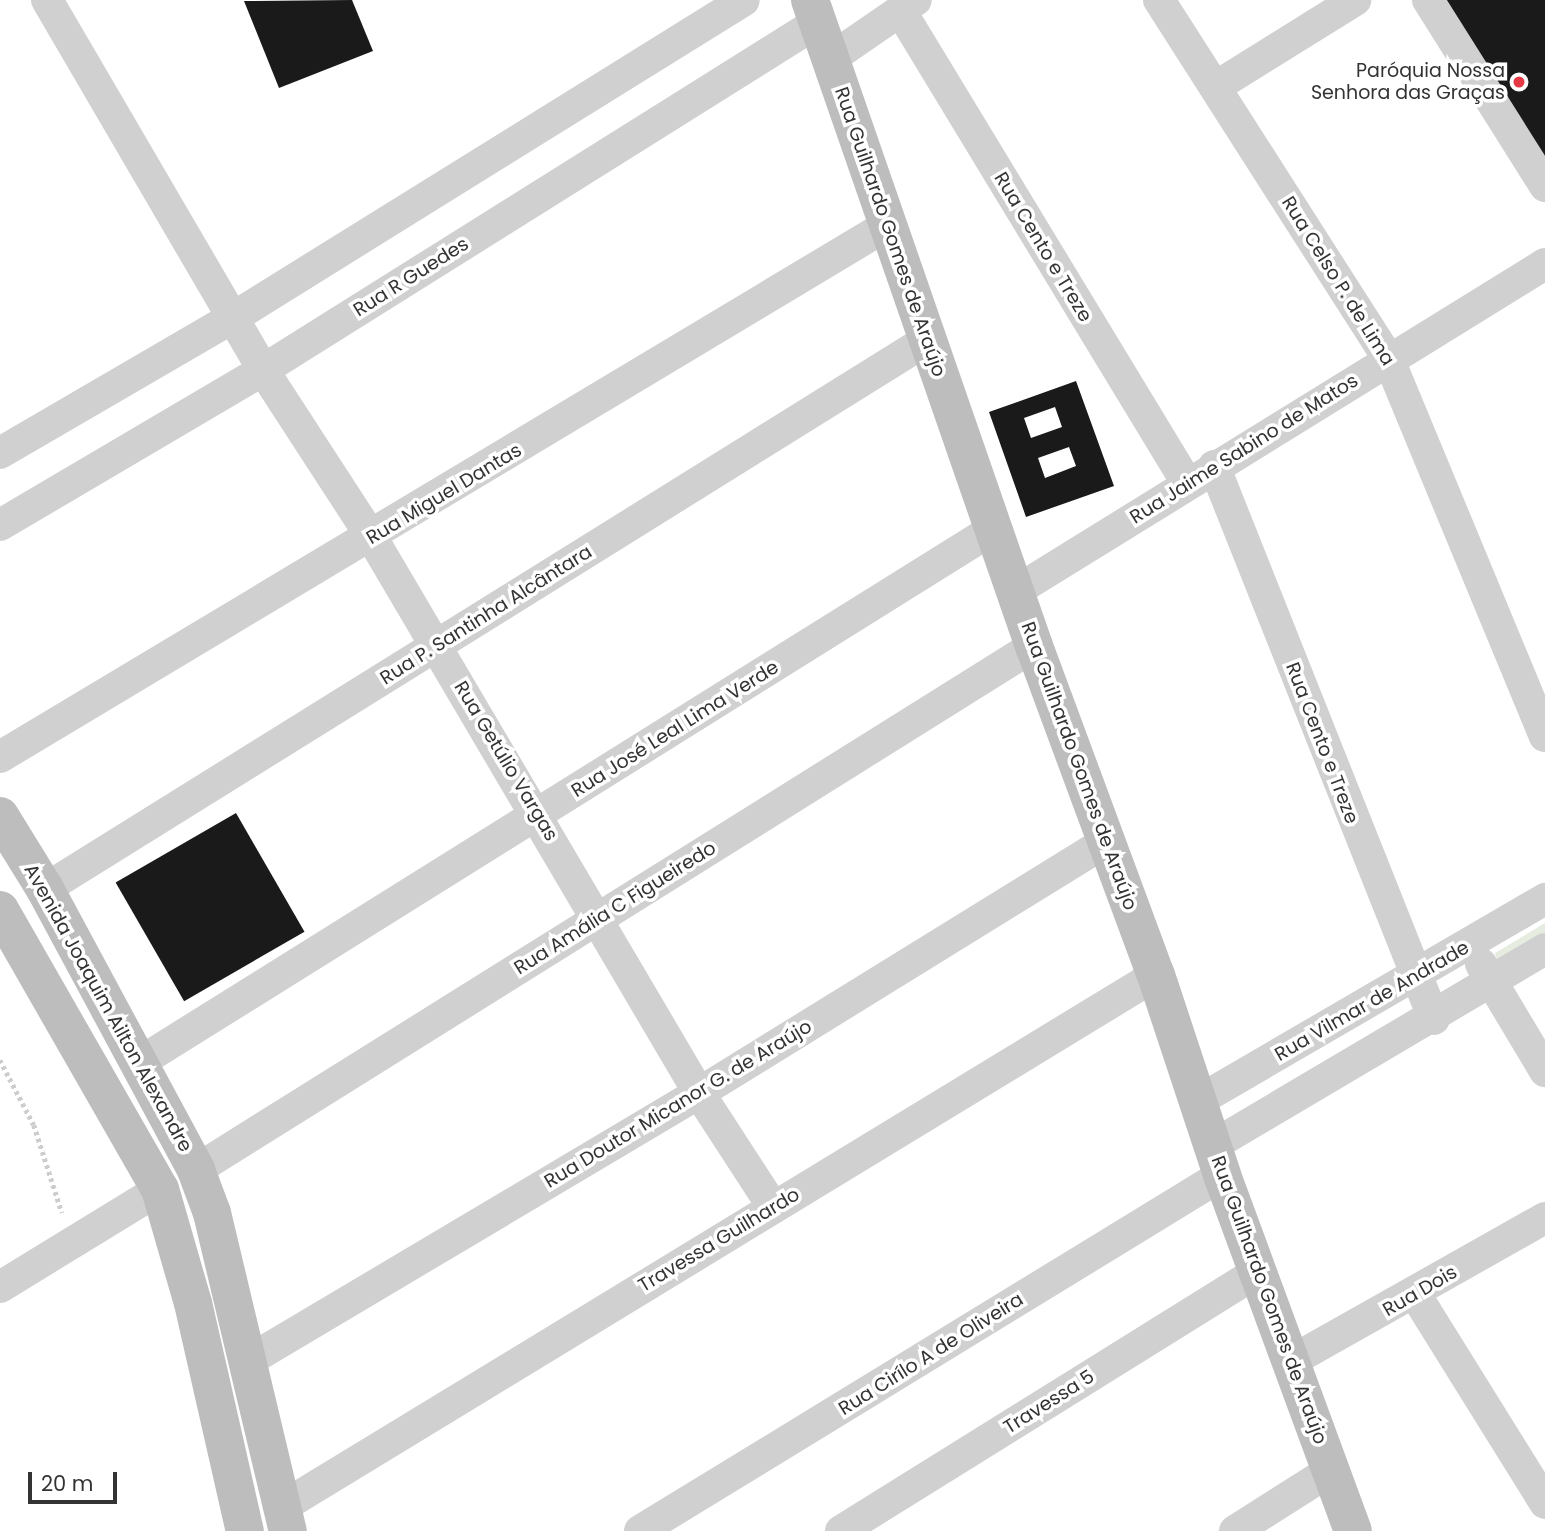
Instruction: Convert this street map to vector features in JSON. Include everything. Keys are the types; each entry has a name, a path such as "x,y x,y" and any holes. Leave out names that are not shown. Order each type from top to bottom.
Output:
{"street":[{"name":"Rua Getúlio Vargas","path":"47,0 263,370 372,538 538,814 699,1093 773,1207"},
{"path":"0,453 234,317 744,0"},
{"name":"Rua Celso P. de Lima","path":"1159,0 1217,86 1389,360 1545,736"},
{"path":"1217,86 1355,0"},
{"path":"1428,0 1545,186"},
{"path":"830,59 908,5"},
{"name":"Rua Cento e Treze","path":"908,5 1187,483"},
{"name":"Rua Guilhardo Gomes de Araújo","path":"814,11 886,226 995,528 1034,646 1156,975 1217,1160 1257,1272 1293,1360 1353,1531"},
{"name":"Rua R Guedes","path":"0,525 263,370 814,11"},
{"name":"Rua Miguel Dantas","path":"0,757 372,538 886,226"},
{"name":"Rua Jaime Sabino de Matos","path":"1016,591 1214,466 1545,264"},
{"name":"Rua P. Santinha Alcântara","path":"45,889 927,340"},
{"name":"Rua Cento e Treze","path":"1214,466 1413,976 1434,1019"},
{"name":"Rua José Leal Lima Verde","path":"140,1062 995,528"},
{"name":"Rua Amália C Figueiredo","path":"196,1170 1034,646"},
{"name":"Avenida Joaquim Ailton Alexandre","path":"0,816 45,889 196,1170 212,1213 285,1519"},
{"name":"Rua Doutor Micanor G. de Araújo","path":"248,1361 699,1093 1105,842"},
{"name":"Rua Vilmar de Andrade","path":"1198,1101 1472,944 1545,899"},
{"path":"0,910 160,1189 193,1303 245,1531"},
{"path":"1472,944 1490,982 1545,1071"},
{"path":"1217,1160 1545,949"},
{"name":"Travessa Guilhardo","path":"285,1519 773,1207 1156,975"},
{"name":"Rua Cirílo A de Oliveira","path":"640,1531 1217,1160"},
{"path":"0,1287 160,1189"},
{"name":"Rua Dois","path":"1293,1360 1415,1294 1545,1218"},
{"name":"Travessa 5","path":"841,1531 1257,1272"},
{"path":"1415,1294 1545,1503"},
{"path":"1234,1531 1331,1470"}],"path":[{"path":"0,1060 34,1125 62,1213 34,1267"}],"shaded area":[{"path":"1545,923 1545,933 1497,962 1495,953"}],"building":[{"path":"352,0 373,51 279,88 244,1"},
{"name":"Paróquia Nossa Senhora das Graças","path":"1442,0 1545,0 1545,164"},
{"path":"1076,381 1114,486 1026,517 989,412","holes":["1055,407 1062,427 1031,438 1024,418","1069,447 1076,466 1045,478 1038,458"]},
{"path":"236,813 304,932 184,1001 116,882"}],"place":[{"name":"Paróquia Nossa Senhora das Graças","path":"1519,82"}]}
